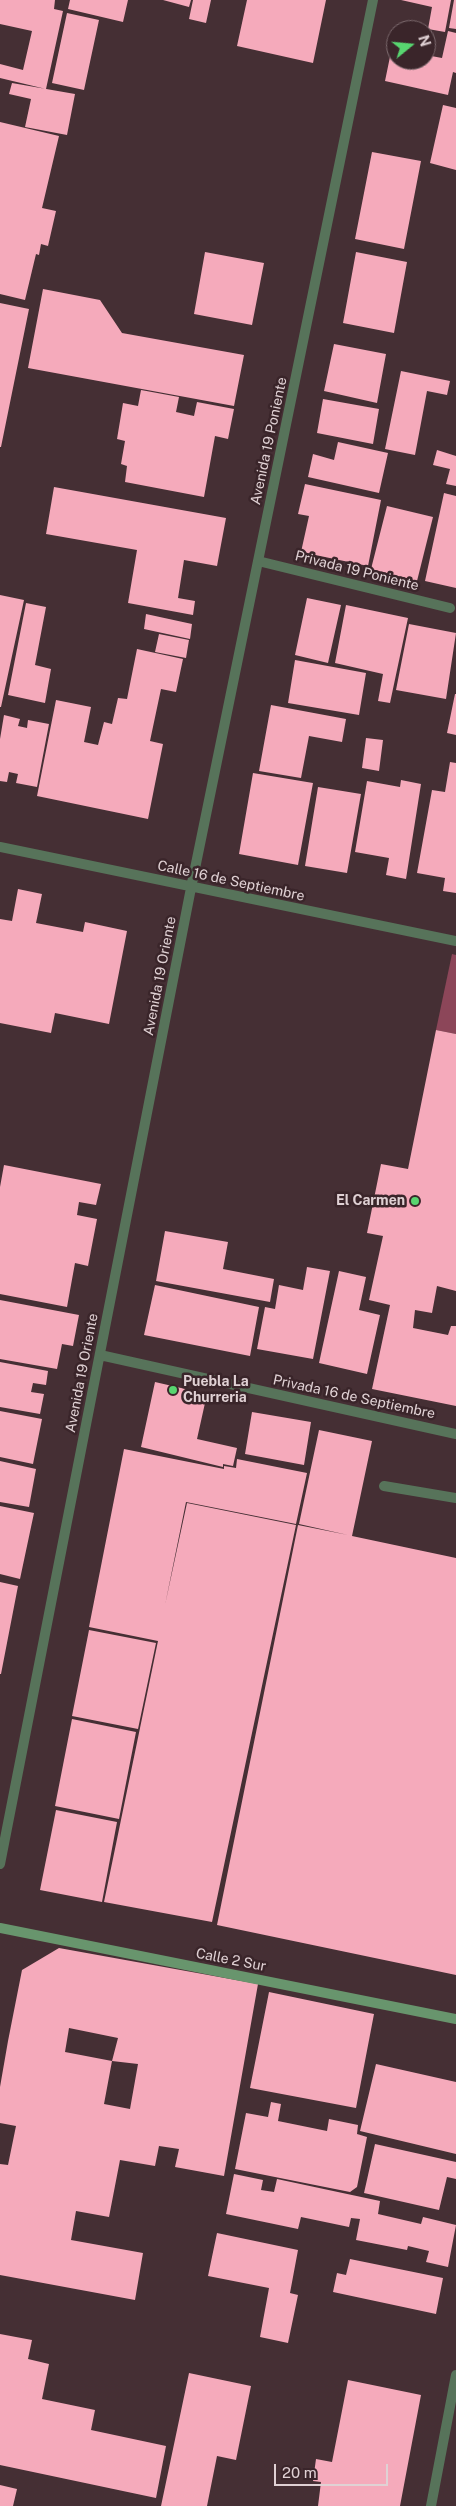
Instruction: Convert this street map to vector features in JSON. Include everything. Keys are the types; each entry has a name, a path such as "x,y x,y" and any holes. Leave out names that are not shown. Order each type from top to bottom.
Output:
{"street":[{"name":"Avenida 19 Poniente","path":"191,888 374,0"},
{"name":"Privada 19 Poniente","path":"258,562 450,608"},
{"name":"Calle 16 de Septiembre","path":"0,847 191,888 456,941"},
{"name":"Avenida 19 Oriente","path":"0,1864 191,888"},
{"name":"Privada 16 de Septiembre","path":"100,1355 456,1434"},
{"path":"384,1486 456,1498"},
{"name":"Calle 2 Sur","path":"0,1928 456,2019"},
{"path":"431,2506 456,2375"}],"shaded area":[{"path":"452,954 456,955 456,1034 436,1030"}],"building":[{"path":"0,0 55,0 54,9 63,11 46,89 0,78 0,64 23,70 32,31 0,24"},
{"path":"70,0 128,0 123,22 68,9"},
{"path":"163,0 191,0 189,7"},
{"path":"193,0 211,0 206,23 189,19"},
{"path":"247,0 326,0 313,63 237,46"},
{"path":"401,0 451,0 445,32 436,30 436,20 430,20 432,7"},
{"path":"454,0 456,0 456,29 449,28"},
{"path":"67,13 99,20 84,90 52,83"},
{"path":"448,31 456,33 456,73 453,72 448,95 385,81 387,70 436,70 436,57 442,58"},
{"path":"12,83 75,94 67,135 25,127 31,99 9,94"},
{"path":"443,105 456,108 456,170 430,163"},
{"path":"0,122 59,136 42,208 56,211 48,246 41,244 39,255 36,254 25,300 0,294"},
{"path":"372,152 421,161 404,249 355,239"},
{"path":"205,252 264,263 252,325 194,314"},
{"path":"356,252 407,262 394,333 343,323"},
{"path":"43,289 100,300 122,333 244,355 234,406 28,368"},
{"path":"0,303 29,309 1,447 0,447"},
{"path":"334,344 386,354 377,403 324,391"},
{"path":"401,371 450,381 447,395 427,391 415,455 385,449"},
{"path":"141,390 179,397 176,412 194,416 197,402 234,409 228,439 215,436 204,497 125,482 127,466 121,464 125,441 117,439 123,403 138,406"},
{"path":"323,399 379,409 373,444 317,433"},
{"path":"338,442 388,453 379,493 308,477 313,454 334,460"},
{"path":"437,450 456,456 456,486 446,484 450,469 433,465"},
{"path":"305,484 381,500 368,566 301,552 309,516 298,514"},
{"path":"54,487 226,518 217,566 184,560 178,598 195,601 193,615 128,603 137,550 46,534"},
{"path":"444,493 456,496 456,588 425,581"},
{"path":"387,506 433,517 417,581 371,569"},
{"path":"0,595 24,600 1,707 0,707"},
{"path":"307,598 341,605 328,663 295,655"},
{"path":"26,603 46,607 35,665 51,669 45,703 8,695"},
{"path":"346,605 408,618 390,703 378,701 383,674 335,663"},
{"path":"146,614 192,624 190,639 144,629"},
{"path":"409,624 456,633 446,699 396,690"},
{"path":"159,634 189,640 186,658 155,652"},
{"path":"137,649 183,659 176,692 161,689 150,741 163,744 148,819 37,796 56,700 91,707 84,742 98,745 104,722 112,724 118,698 127,699"},
{"path":"295,660 366,673 359,715 288,703"},
{"path":"456,694 456,735 447,733"},
{"path":"271,705 346,719 342,742 309,736 301,778 259,771"},
{"path":"4,715 20,719 18,726 27,728 28,720 49,724 37,787 16,783 18,774 9,772 7,782 0,781 0,739"},
{"path":"366,738 383,740 379,771 362,768"},
{"path":"450,762 456,763 456,893 443,891 445,878 417,873 432,790 445,792"},
{"path":"253,773 313,783 298,865 239,854"},
{"path":"401,780 421,784 406,879 386,875 389,858 355,852 367,781 400,787"},
{"path":"318,787 361,794 347,873 305,866"},
{"path":"18,889 42,894 36,923 83,932 85,922 127,931 109,1024 55,1013 51,1033 0,1023 0,919 12,921"},
{"name":"El Carmen","path":"436,1030 456,1034 456,1291 437,1286 432,1313 415,1310 413,1328 448,1335 451,1326 456,1326 456,1406 372,1389 390,1305 369,1300 383,1236 367,1233 381,1164 408,1169"},
{"path":"4,1165 101,1184 96,1205 79,1202 77,1215 97,1219 88,1266 75,1263 67,1307 0,1294 0,1187"},
{"path":"165,1231 228,1242 223,1269 274,1279 270,1302 156,1281"},
{"path":"307,1267 330,1271 313,1359 257,1349 265,1307 275,1309 279,1285 303,1290"},
{"path":"339,1271 366,1277 359,1310 380,1315 367,1374 319,1363"},
{"path":"155,1285 259,1307 250,1356 144,1335"},
{"path":"0,1300 79,1315 73,1346 62,1344 57,1369 0,1359"},
{"path":"0,1362 48,1371 46,1385 33,1383 31,1392 44,1394 40,1414 0,1407"},
{"path":"155,1382 207,1394 197,1439 237,1448 233,1466 223,1464 223,1467 141,1447"},
{"path":"0,1411 42,1419 33,1464 0,1457"},
{"path":"252,1412 311,1422 304,1465 245,1454"},
{"path":"319,1430 372,1441 352,1536 456,1558 456,1975 217,1925 298,1525 348,1535 299,1524"},
{"path":"124,1449 224,1469 224,1466 236,1468 237,1459 307,1473 296,1524 186,1502 165,1605 187,1503 296,1525 212,1922 104,1902 158,1641 89,1627"},
{"path":"0,1461 36,1469 29,1507 0,1502"},
{"path":"0,1506 34,1513 20,1579 0,1574"},
{"path":"0,1582 18,1586 1,1674 0,1674"},
{"path":"89,1630 156,1643 138,1729 72,1716"},
{"path":"72,1719 136,1732 119,1819 55,1806"},
{"path":"56,1810 117,1822 102,1902 40,1890"},
{"path":"59,1948 258,1984 224,2176 175,2167 179,2149 159,2146 155,2166 120,2160 109,2217 76,2211 71,2240 143,2253 135,2300 0,2275 0,2164 8,2165 16,2126 0,2123 0,2087 22,1970","holes":["69,2028 118,2038 112,2061 65,2052","112,2061 138,2064 130,2109 104,2104"]},
{"path":"269,1992 374,2014 356,2108 250,2088"},
{"path":"376,2064 456,2082 456,2154 360,2131"},
{"path":"271,2102 281,2104 278,2121 327,2131 329,2119 358,2125 357,2134 367,2137 357,2187 350,2192 235,2169 246,2113 268,2117"},
{"path":"375,2144 456,2162 456,2179 447,2177 439,2210 364,2193"},
{"path":"234,2174 263,2180 261,2190 274,2192 277,2179 380,2201 378,2214 421,2224 423,2217 456,2225 448,2267 426,2262 429,2251 408,2246 407,2250 356,2240 360,2219 351,2218 349,2227 301,2217 298,2229 226,2214"},
{"path":"217,2233 298,2250 290,2293 298,2295 288,2343 260,2337 269,2288 208,2276"},
{"path":"350,2259 443,2278 436,2314 333,2292 337,2273 346,2275"},
{"path":"0,2334 32,2340 28,2359 49,2364 42,2399 95,2410 91,2430 166,2446 156,2498 0,2465"},
{"path":"189,2373 251,2386 236,2460 217,2456 207,2506 161,2506"},
{"path":"348,2380 421,2395 400,2506 318,2506 321,2482 313,2481 316,2459 332,2462"},
{"path":"0,2485 17,2489 13,2506 0,2506"}],"place":[{"name":"El Carmen","path":"415,1201"},
{"name":"Puebla La Churreria","path":"173,1390"}]}
